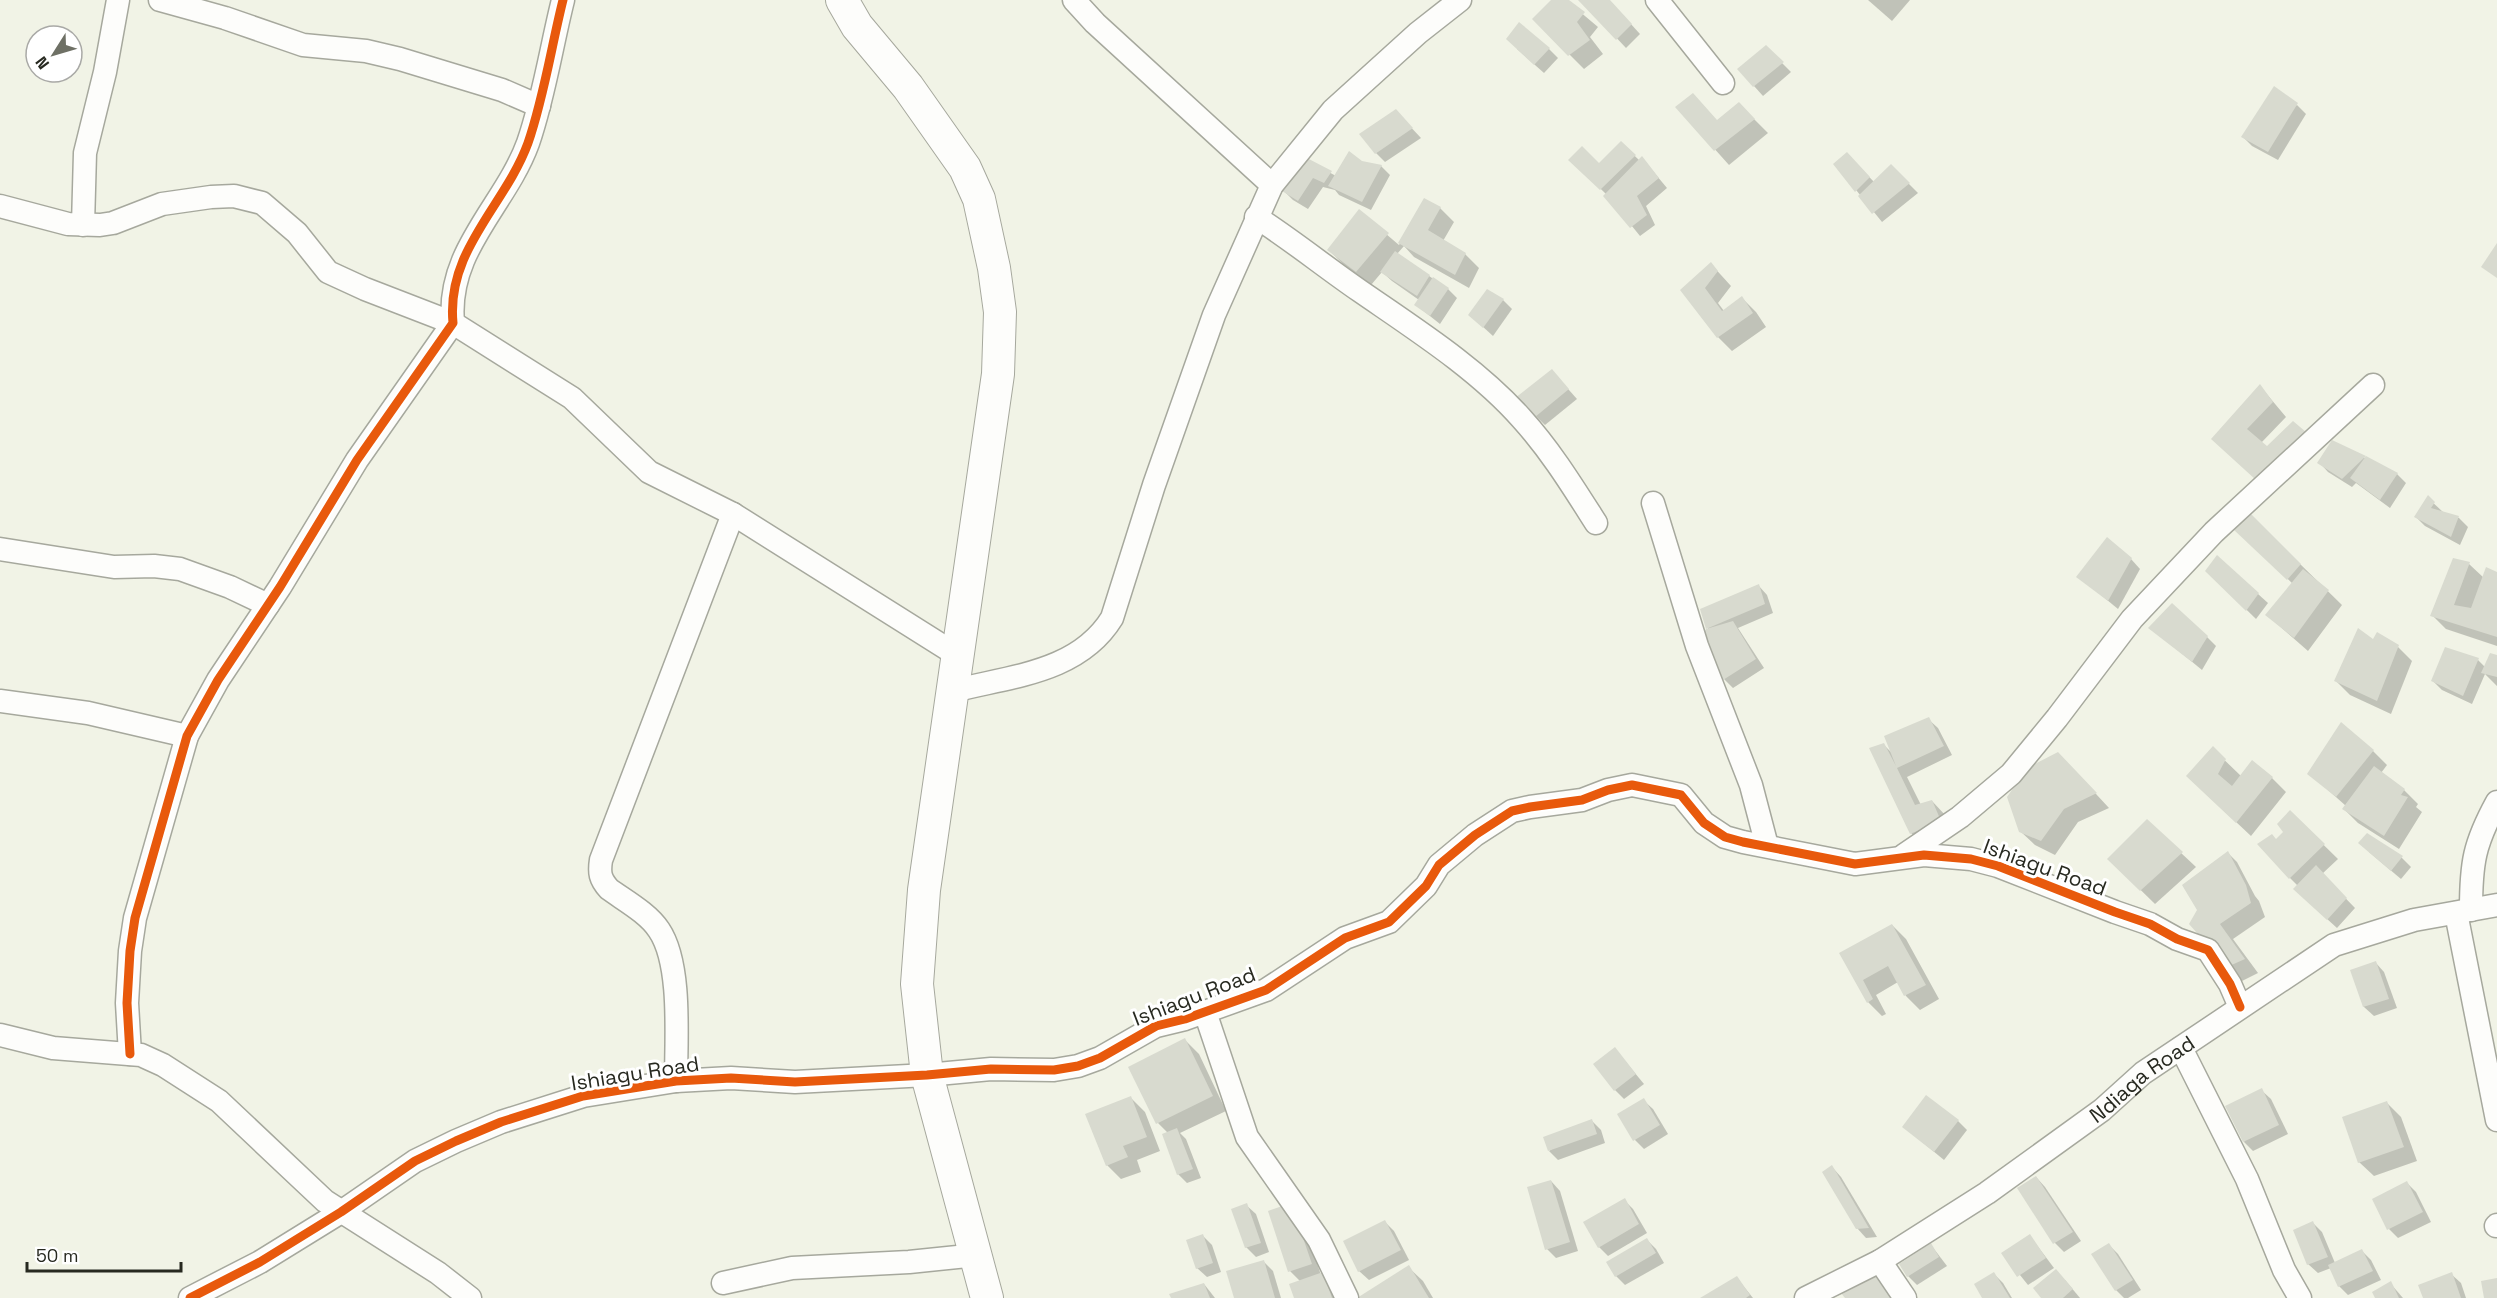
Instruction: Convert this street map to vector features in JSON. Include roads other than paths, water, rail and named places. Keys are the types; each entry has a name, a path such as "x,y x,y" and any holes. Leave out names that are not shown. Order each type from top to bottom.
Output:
{"main road":[{"path":"842,0 857,26 908,87 965,168 979,199 994,268 1000,312 998,374 933,821 919,939 917,984 927,1075 987,1298"}],"street":[{"path":"83,225 85,153 105,72 118,0"},
{"path":"160,0 225,18 303,45 366,51 400,59 502,90 539,106"},
{"path":"130,1054 127,1003 130,951 135,918 188,736 218,680 268,605 379,426 422,370 453,323 451,303 457,273 475,236 527,145 539,106 563,0"},
{"path":"1074,0 1095,23 1272,185"},
{"path":"1657,0 1723,83"},
{"path":"953,691 1048,668 1089,647 1102,634 1112,618 1153,489 1214,315 1272,185 1333,110 1456,2"},
{"path":"0,206 39,218 83,225 113,223 162,204 211,196 234,196 262,203 281,217 328,272 453,323 572,398 649,472 733,514 957,655"},
{"path":"1256,217 1429,340 1486,386 1520,417 1542,443 1564,471 1596,523"},
{"path":"1899,858 1960,817 2010,774 2057,718 2132,619 2214,532 2373,385"},
{"path":"1653,503 1697,646 1751,785 1767,846"},
{"path":"676,1081 675,987 666,945 658,928 609,888 602,881 599,872 601,860 733,514"},
{"path":"0,549 114,567 154,566 180,569 230,587 268,605"},
{"path":"0,701 88,713 188,736"},
{"name":"Ishiagu Road","path":"190,1298 260,1262 341,1212 415,1161 501,1122 583,1096 676,1081 730,1078 795,1082 991,1069 1054,1070 1078,1066 1100,1058 1156,1026 1205,1012 1266,990 1345,938 1389,922 1426,886 1439,865 1475,835 1512,812 1530,807 1582,800 1608,790 1632,785 1681,795 1691,811 1725,837 1855,864 1924,855 1971,859 1998,866 2150,924 2177,939 2208,950 2230,984 2240,1007"},
{"path":"2497,802 2474,852 2463,912 2497,1120"},
{"name":"Ndiaga Road","path":"1806,1298 1881,1261 2040,1156 2102,1110 2143,1073 2334,945 2414,920 2497,905"},
{"path":"1205,1012 1247,1137 1319,1240 1347,1298"},
{"path":"0,1035 53,1048 141,1055 163,1065 219,1101 313,1190 341,1212 438,1274 470,1298"},
{"path":"2181,1048 2239,1163 2284,1270 2300,1298"},
{"path":"723,1283 792,1268 909,1262 977,1255"},
{"path":"1881,1261 1905,1298"}]}
